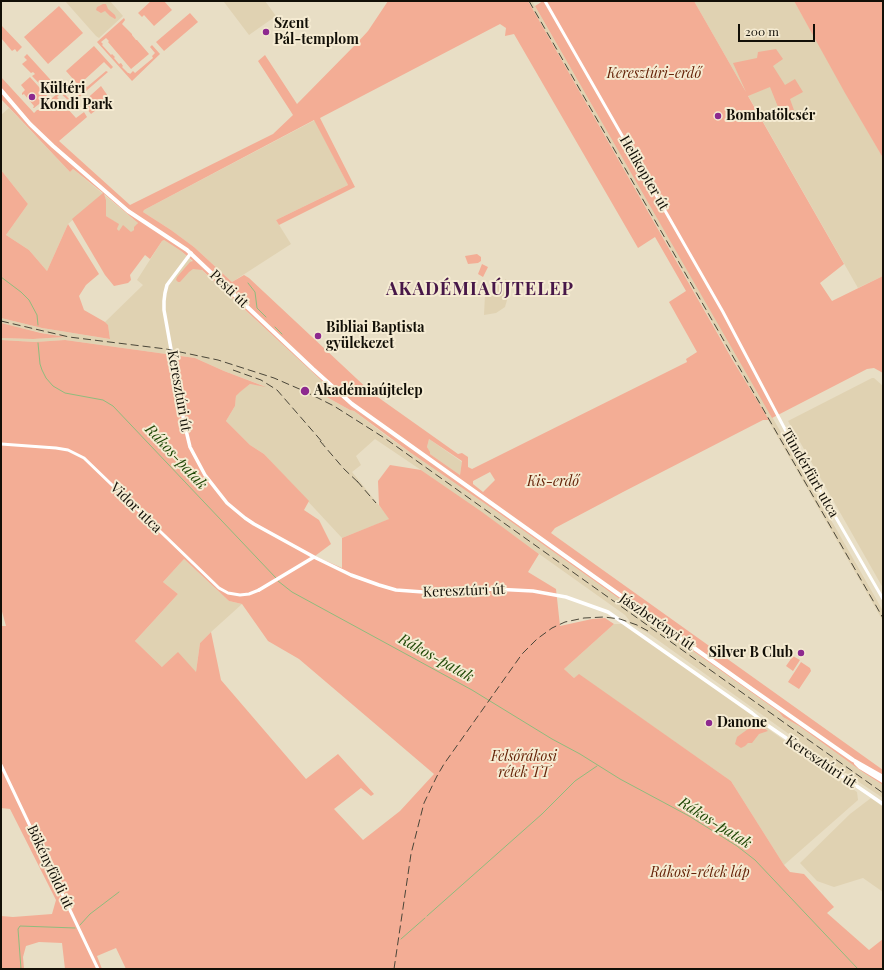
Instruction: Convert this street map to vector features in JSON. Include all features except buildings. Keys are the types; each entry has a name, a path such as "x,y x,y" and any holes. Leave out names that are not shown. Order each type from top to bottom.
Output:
{"main road":[{"name":"Pesti út","path":"1,90 30,124 53,146 128,211 182,245 192,253 349,402 462,483"},
{"name":"Keresztúri út","path":"192,253 171,279 165,293 164,310 186,434 190,447 205,475 227,503 245,518 305,553 364,580 396,590 437,593 490,589 526,590 566,597 603,610 620,619 714,685 766,725 883,804"},
{"name":"Jászberényi út","path":"462,483 853,760 883,776"},
{"path":"305,553 309,556 308,560"},
{"path":"259,590 314,557"},
{"name":"Jászberényi út","path":"853,760 860,767 883,781"}],"street":[{"name":"Helikopter út","path":"546,1 741,345"},
{"name":"Tündérfürt utca","path":"741,345 787,433 883,600"},
{"name":"Vidor utca","path":"1,444 68,450 84,458 219,588 228,593 240,595 250,594 259,590"},
{"name":"Bökényföldi út","path":"1,765 98,969"}],"shaded area":[{"path":"65,1 110,1 123,16 99,38"},
{"path":"265,1 276,16 249,35 224,2"},
{"path":"528,1 532,1 743,366 883,611 883,621"},
{"path":"694,1 794,1 883,158 883,276 858,288"},
{"path":"9,108 70,172 73,169 138,223 134,230 132,232 119,232 117,229 118,224 106,216 106,200 103,194 68,224 47,271 29,250 6,235 28,204 1,170 1,115"},
{"path":"315,120 348,185 276,220 291,244 232,282 194,247 143,212 144,210"},
{"path":"164,240 181,251 323,382 314,390 354,411 388,437 500,514 779,712 783,717 799,726 883,785 883,798 821,757 648,633 629,623 629,620 625,615 375,439 356,456 361,465 352,472 390,519 342,538 264,454 250,445 226,421 235,406 236,396 239,392 250,384 264,386 195,358 65,340 35,342 1,340 1,338 33,339 62,337 2,324 1,318 42,328 110,339 108,326 105,322 143,285 137,280"},
{"path":"506,279 509,293 505,307 496,313 484,315 485,295"},
{"path":"872,378 883,386 883,588 788,421"},
{"path":"429,439 462,462 460,475 430,454 427,447"},
{"path":"184,559 229,601 242,604 200,643 196,672 162,667 135,641 178,594 163,582"},
{"path":"614,624 625,624 753,715 771,731 857,792 858,800 784,865 731,781 579,675 574,678 564,669"},
{"path":"871,798 883,807 883,892 863,878 834,887 817,881 800,863 850,814"}],"green space":[{"path":"151,1 164,1 172,10 154,26 144,15 142,17 138,13"},
{"name":"Kis-erdő","path":"388,1 528,1 732,359 769,420 763,420 623,492 555,528 551,533 883,770 883,785 799,726 783,717 779,712 500,514 411,453 354,411 314,390 323,382 202,270 193,269 180,282 176,280 190,262 193,261 181,251 164,240 162,241 150,259 145,255 130,275 131,280 128,283 114,286 105,275 72,219 103,193 73,169 70,172 1,99 1,77 34,113 57,94 59,95 57,97 76,118 84,112 87,117 59,141 130,205 273,134 293,115 258,61 265,55 297,104 368,31","holes":["500,24 506,28 505,36 514,34 638,248 655,237 686,291 669,302 697,352 686,359 687,362 472,469 468,467 468,457 462,453 458,454 372,393 249,278 244,275 232,282 194,247 143,212 144,210 314,120 348,185 276,220 279,225 355,187 320,118","104,194 138,223 134,227 134,230 131,232 123,225 119,231 117,229 119,224 106,216 106,200","429,439 462,461 460,475 430,454 427,447","490,472 495,480 483,492 473,484 473,481"]},
{"name":"Keresztúri-erdő","path":"543,1 694,1 746,92 733,63 757,58 758,52 776,49 783,59 773,66 785,85 795,79 803,92 790,99 795,113 782,117 770,87 748,96 844,264 820,283 832,301 883,276 883,373 874,368 867,369 772,418 535,6"},
{"path":"794,1 883,1 883,158 845,93"},
{"path":"106,4 108,9 115,15 115,19 105,11 101,13 96,10 97,7"},
{"path":"59,6 83,33 48,64 24,37"},
{"path":"190,13 198,22 164,51 156,42"},
{"path":"124,18 125,20 122,24 149,54 131,69 106,38 101,42 111,55 112,54 115,57 114,58 119,64 121,63 123,66 122,67 128,73 130,74 133,71 135,73 153,58 152,56 155,53 150,47 152,45 160,54 132,81 97,42"},
{"path":"1,25 22,47 17,52 15,49 12,51 1,38"},
{"path":"94,46 113,67 111,69 104,62 82,82 87,87 106,71 108,72 78,98 75,94 76,92 78,94 82,89 66,71"},
{"path":"27,54 58,88 50,95 32,76 35,74 33,72 31,73 22,64 27,60 24,57"},
{"path":"30,77 48,97 34,108 24,94 22,95 25,90 21,85"},
{"path":"101,86 110,99 91,114 82,103"},
{"path":"60,89 78,109 80,108 80,110 76,111 69,101 58,91"},
{"path":"1,170 28,204 6,235 29,250 47,271 68,224 99,274 86,285 79,296 84,310 108,325 110,339 42,328 1,318"},
{"path":"477,254 481,257 481,261 478,263 468,264 465,256"},
{"path":"482,264 488,267 483,277 478,274"},
{"path":"1,323 41,333 65,337 33,339 1,338"},
{"path":"1,340 35,342 65,340 195,358 266,387 250,384 240,392 236,396 235,406 226,421 250,445 264,454 309,501 304,510 319,520 331,544 315,556 342,568 342,538 389,519 379,505 378,481 390,465 421,470 482,512 539,554 528,572 556,589 560,626 592,619 605,618 614,624 564,669 574,678 579,674 731,781 784,865 790,872 804,874 834,907 827,913 869,950 883,939 883,969 126,969 116,948 97,956 102,969 65,969 62,943 39,942 26,946 23,957 24,969 1,969 1,916 13,917 52,914 56,900 10,809 1,808 1,626 6,626 1,608","holes":["184,559 229,601 242,604 268,641 299,659 434,774 400,811 363,840 334,809 361,788 371,796 374,794 338,754 306,779 221,680 211,632 200,643 196,672 178,652 162,667 135,641 178,594 163,582"]},
{"path":"793,656 800,660 793,671 786,666"},
{"path":"801,662 810,668 811,671 799,689 788,682"},
{"path":"760,725 768,731 759,734 752,743 748,743 741,748 735,744 737,737 748,729"}],"waterway":[{"name":"Rákos-patak","path":"1,277 29,300 37,315 38,325"},
{"path":"248,283 255,292 257,308 266,317"},
{"path":"275,327 282,334"},
{"name":"Rákos-patak","path":"38,343 42,370 46,378 53,386 65,393 103,400 113,406 276,578"},
{"name":"Rákos-patak","path":"278,581 292,592 472,690 552,739 580,754 620,779 689,816 737,846 755,860 858,969"},
{"path":"427,916 542,814 575,781 597,766"},
{"path":"80,925 90,914 119,892"},
{"path":"401,939 425,918"},
{"path":"21,969 18,929 20,926 75,928"}],"railway":[{"path":"529,1 883,618"},
{"path":"1,321 69,337 166,349 218,360 274,378 334,406 386,439 883,793"},
{"path":"233,370 261,380 277,390 324,444"},
{"path":"320,441 344,469 361,485"},
{"path":"357,481 376,503"},
{"path":"394,969 411,854 424,803 444,764 522,654 537,639 552,628 565,622 584,618 604,617 620,619 648,631"}],"place":[{"name":"Szent Pál-templom","path":"266,32"},
{"name":"Kültéri Kondi Park","path":"32,97"},
{"name":"Bombatölcsér","path":"718,116"},
{"name":"Bibliai Baptista gyülekezet","path":"318,336"},
{"name":"Akadémiaújtelep","path":"305,391"},
{"name":"Silver B Club","path":"801,653"},
{"name":"Danone","path":"709,723"}],"district":[{"name":"AKADÉMIAÚJTELEP","path":"480,289"}],"park label":[{"name":"Felsőrákosi rétek TT","path":"524,766"},
{"name":"Rákosi-rétek láp","path":"700,873"}]}
